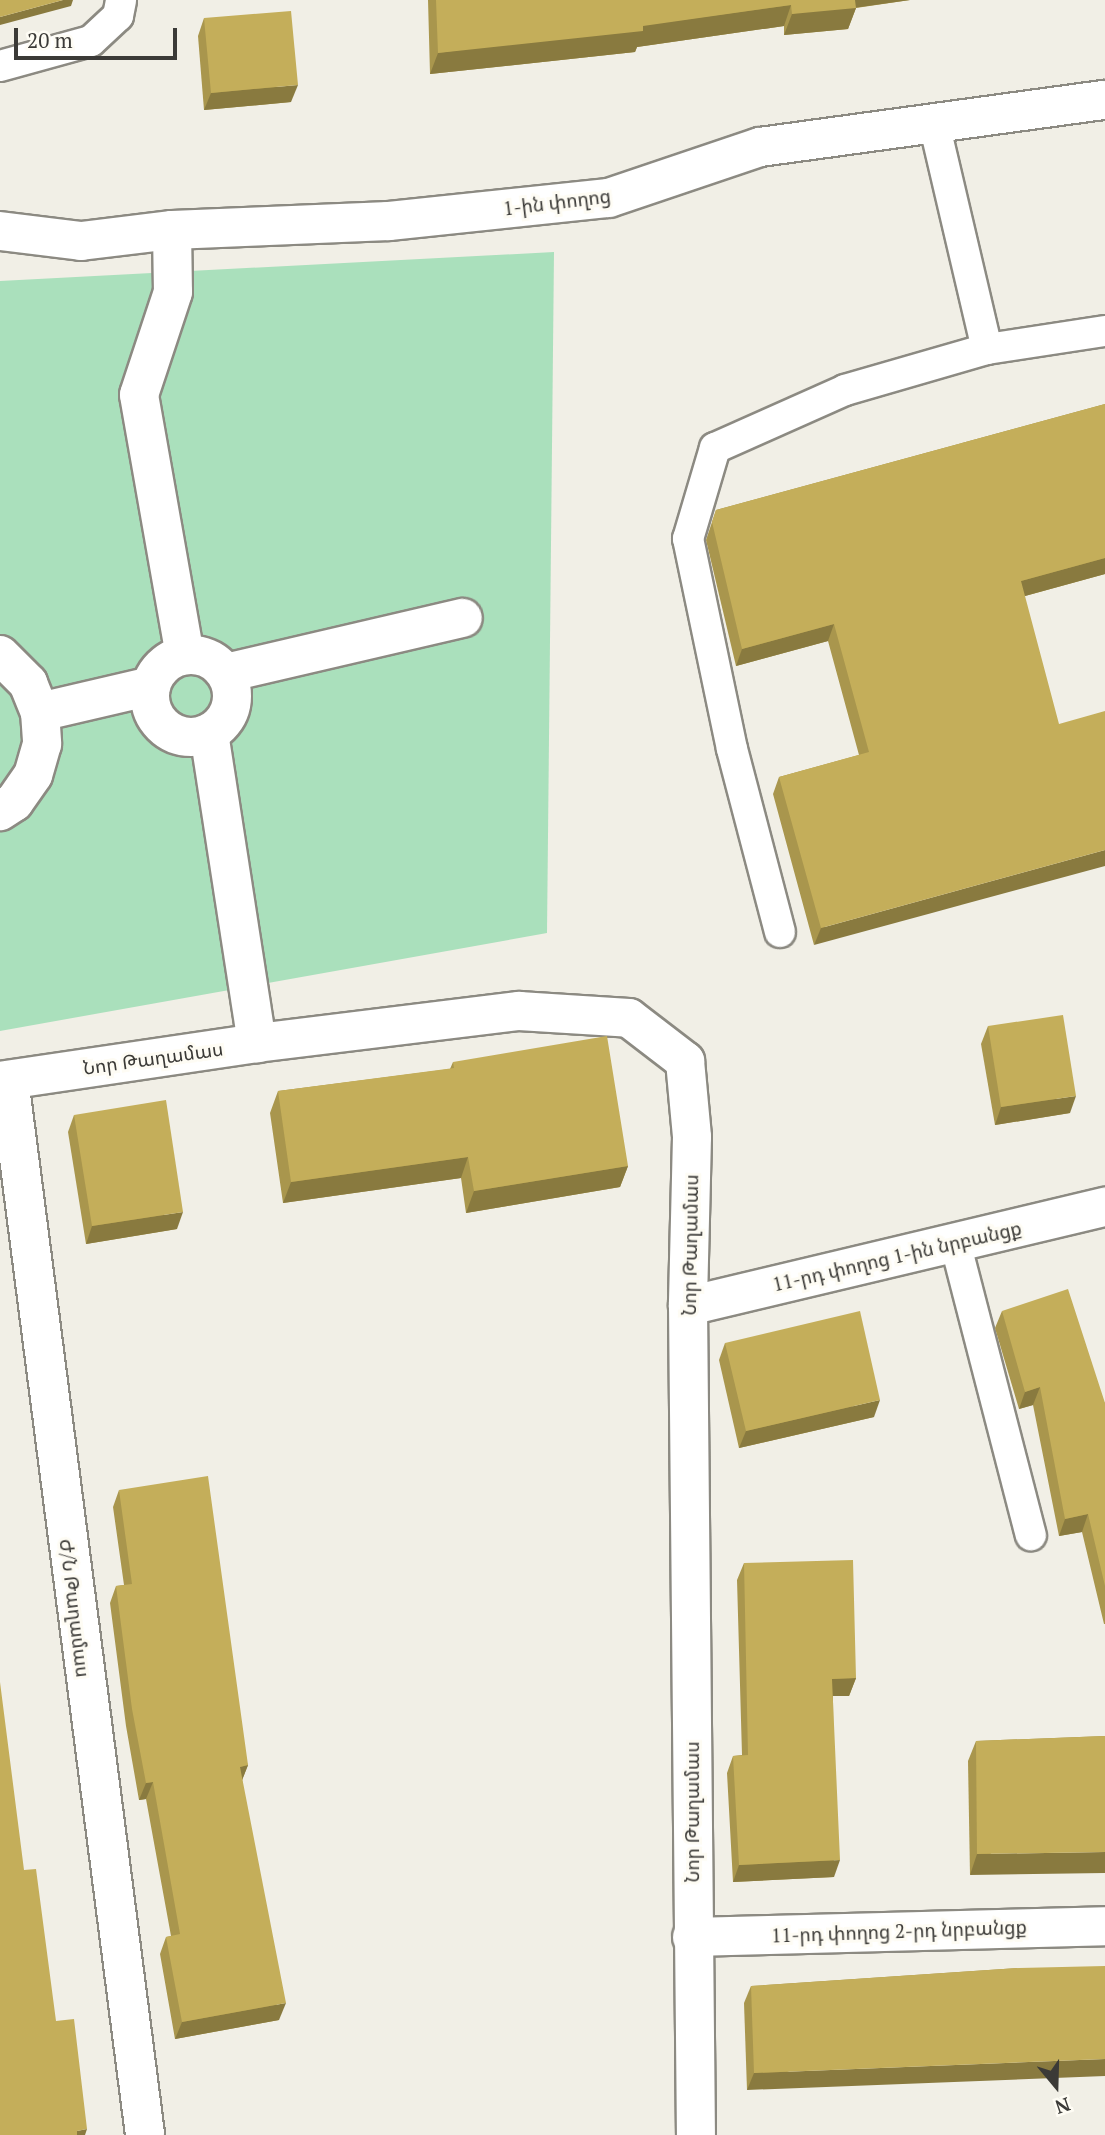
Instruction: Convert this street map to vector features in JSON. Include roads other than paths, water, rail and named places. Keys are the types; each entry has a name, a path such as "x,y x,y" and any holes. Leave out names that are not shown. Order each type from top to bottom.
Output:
{"street":[{"name":"1-ին փողոց","path":"0,231 81,241 172,230 389,221 609,198 760,147 1105,100"},
{"path":"172,230 173,292 139,395 184,655"},
{"path":"226,673 463,618"},
{"path":"0,655 29,683 40,712 42,744 33,775 14,802 0,811"},
{"path":"184,655 208,658 226,673 232,701 229,713 209,733 183,737 160,724 150,699 151,686 163,666 184,655"},
{"path":"40,712 151,686"},
{"path":"209,733 257,1043"},
{"name":"Նոր Թաղամաս","path":"5,1081 257,1043 519,1011 629,1018 685,1061 692,1137 688,1306 696,2135"},
{"name":"Ժ/Ն Թաղամաս","path":"5,1081 145,2135"},
{"name":"11-րդ փողոց 1-ին նրբանցք","path":"688,1306 1105,1207"},
{"name":"11-րդ փողոց 2-րդ նրբանցք","path":"692,1937 1105,1926"}],"lane":[{"path":"0,66 91,41 118,16 121,0"},
{"path":"934,124 988,349"},
{"path":"780,932 732,749 688,539 715,448 845,390 988,349 1105,331"},
{"path":"955,1242 1031,1535"}]}
